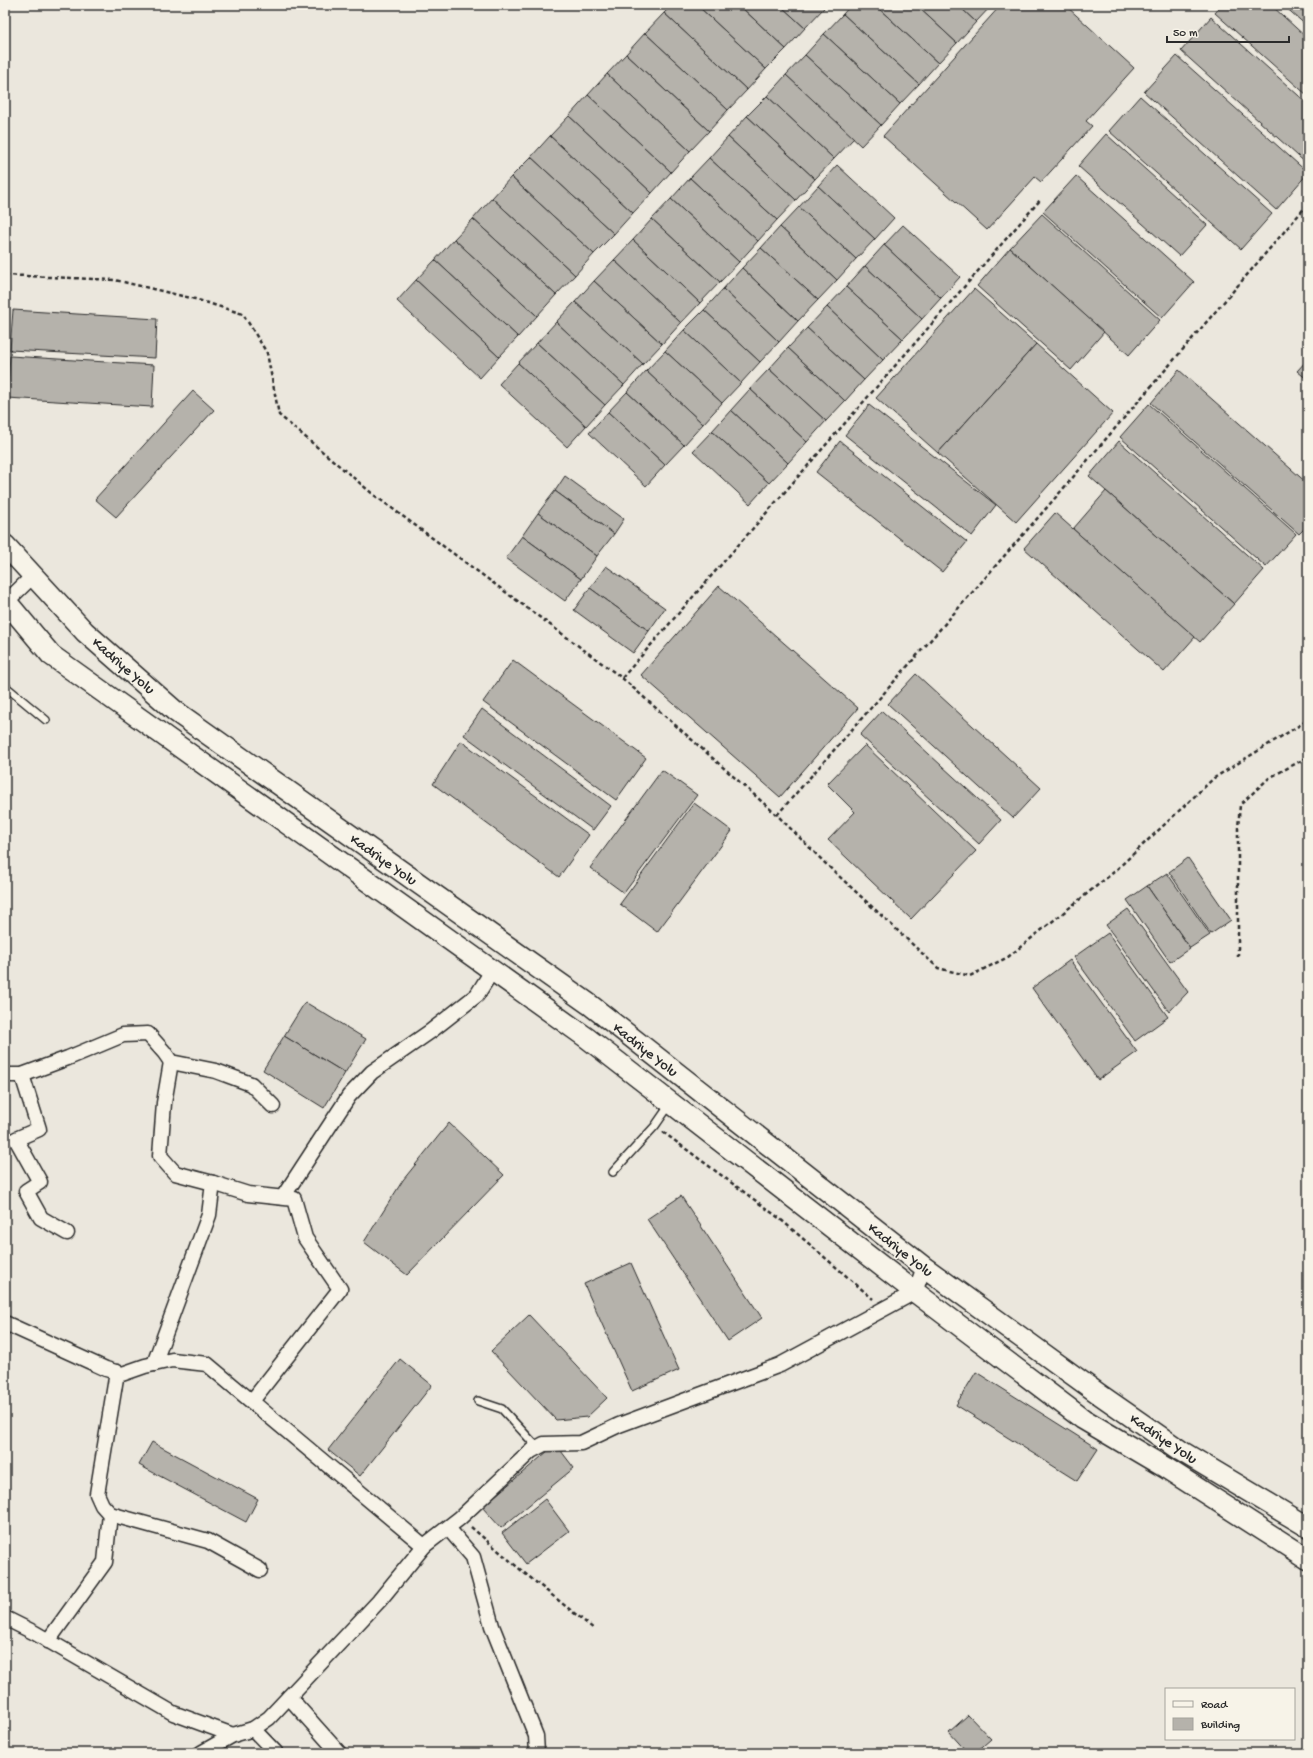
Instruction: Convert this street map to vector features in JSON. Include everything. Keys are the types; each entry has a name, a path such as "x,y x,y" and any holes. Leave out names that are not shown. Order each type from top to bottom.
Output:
{"main road":[{"name":"Kadriye Yolu","path":"5,545 85,632 175,711 589,1004 924,1267 1181,1451 1308,1527"},
{"name":"Kadriye Yolu","path":"5,601 51,655 587,1038 915,1292 1083,1419 1166,1468 1308,1559"}],"street":[{"path":"5,601 34,575"},
{"path":"283,1198 348,1096 372,1072 431,1031 477,995 492,971"},
{"path":"5,1075 22,1076 124,1035 148,1034 164,1052 170,1062 164,1102 160,1156 175,1173 213,1182 248,1194 294,1199 305,1238 340,1289 252,1401"},
{"path":"170,1062 216,1071 251,1084 273,1106"},
{"path":"22,1076 39,1129 16,1139 40,1182 26,1191 41,1218 67,1233"},
{"path":"154,1364 209,1215 213,1182"},
{"path":"201,1753 233,1735 253,1729 269,1718 379,1601 424,1546 460,1518 531,1451 544,1444 581,1443 619,1425 780,1365 915,1292 924,1267"},
{"path":"5,1323 106,1369 122,1374 172,1360 207,1364 424,1546"},
{"path":"117,1372 97,1494 102,1506 110,1514 208,1541 260,1570"},
{"path":"48,1641 105,1562 110,1514"},
{"path":"448,1528 473,1557 492,1626 536,1736 537,1753"},
{"path":"5,1618 173,1713 233,1735"},
{"path":"289,1697 339,1753"},
{"path":"253,1729 276,1753"}],"lane":[{"path":"5,686 46,720"},
{"path":"613,1172 655,1126 671,1103"},
{"path":"478,1401 502,1409 537,1447"}],"path":[{"path":"622,678 1041,199"},
{"path":"777,815 1051,503 1308,204"},
{"path":"5,275 115,280 195,299 243,314 267,353 279,415 374,495 622,678 777,815 938,968 970,976 1008,957 1114,872 1214,778 1308,720"},
{"path":"1238,957 1238,828 1240,805 1269,778 1308,757"},
{"path":"655,1126 779,1218 884,1308"},
{"path":"460,1518 522,1571 594,1629"}],"building":[{"path":"672,5 697,5 766,69 747,90 664,13"},
{"path":"697,5 739,5 786,49 766,69"},
{"path":"739,5 780,5 805,28 786,49"},
{"path":"780,5 821,5 824,8 805,28"},
{"path":"851,5 875,5 938,63 919,84 843,14"},
{"path":"875,5 916,5 957,43 938,63"},
{"path":"916,5 958,5 976,22 957,43"},
{"path":"958,5 992,5 976,22"},
{"path":"1001,5 1065,5 1134,68 1086,121 1092,126 1041,182 1035,177 987,230 883,136"},
{"path":"1222,5 1271,5 1308,39 1308,96 1215,13"},
{"path":"1283,5 1308,5 1308,27"},
{"path":"664,13 747,90 728,110 645,33"},
{"path":"843,14 919,84 900,104 824,34"},
{"path":"1211,17 1308,104 1308,165 1181,51"},
{"path":"645,33 728,110 709,131 626,54"},
{"path":"824,34 900,104 881,125 805,55"},
{"path":"626,54 709,131 690,151 607,74"},
{"path":"805,55 881,125 861,146 786,75"},
{"path":"1177,56 1308,173 1276,210 1144,92"},
{"path":"607,74 690,151 671,172 588,95"},
{"path":"786,75 854,138 834,159 767,96"},
{"path":"588,95 671,172 652,193 569,116"},
{"path":"767,96 834,159 815,179 747,116"},
{"path":"1140,96 1272,214 1241,249 1109,131"},
{"path":"569,116 652,193 633,213 550,136"},
{"path":"747,116 815,179 796,200 728,137"},
{"path":"1106,134 1207,225 1179,256 1078,166"},
{"path":"550,136 633,213 614,234 531,157"},
{"path":"728,137 796,200 777,220 709,158"},
{"path":"531,157 614,234 594,254 511,177"},
{"path":"709,158 777,220 758,241 690,178"},
{"path":"837,165 894,218 875,239 818,186"},
{"path":"1076,176 1194,282 1162,318 1043,212"},
{"path":"511,177 594,254 575,275 492,198"},
{"path":"690,178 758,241 739,262 671,199"},
{"path":"818,186 875,239 856,259 799,207"},
{"path":"492,198 575,275 556,295 473,219"},
{"path":"671,199 739,262 720,282 652,219"},
{"path":"799,207 856,259 837,280 780,227"},
{"path":"1042,214 1160,320 1129,355 1010,248"},
{"path":"473,219 556,295 537,316 454,239"},
{"path":"652,219 720,282 700,303 633,240"},
{"path":"903,225 960,277 941,298 884,245"},
{"path":"780,227 837,280 818,300 761,248"},
{"path":"454,239 537,316 518,337 435,260"},
{"path":"633,240 700,303 681,323 614,260"},
{"path":"884,245 941,298 922,319 865,266"},
{"path":"761,248 818,300 798,321 742,268"},
{"path":"1010,248 1104,332 1071,370 977,286"},
{"path":"435,260 518,337 499,357 416,280"},
{"path":"614,260 681,323 662,344 594,281"},
{"path":"865,266 922,319 903,339 846,287"},
{"path":"742,268 798,321 779,342 723,289"},
{"path":"416,280 499,357 480,378 397,301"},
{"path":"594,281 662,344 643,364 575,302"},
{"path":"846,287 903,339 883,360 827,307"},
{"path":"723,289 779,342 760,362 704,310"},
{"path":"974,289 1036,344 938,453 876,398"},
{"path":"575,302 643,364 624,385 556,322"},
{"path":"827,307 883,360 864,380 807,328"},
{"path":"13,310 157,319 155,358 10,350"},
{"path":"704,310 760,362 741,383 684,330"},
{"path":"556,322 624,385 605,405 537,343"},
{"path":"807,328 864,380 845,401 788,348"},
{"path":"684,330 741,383 722,403 665,351"},
{"path":"537,343 605,405 586,426 518,363"},
{"path":"1036,344 1113,413 1016,522 938,453"},
{"path":"788,348 845,401 826,421 769,369"},
{"path":"665,351 722,403 703,424 646,371"},
{"path":"10,356 154,365 152,407 7,398"},
{"path":"1308,359 1308,380 1297,371"},
{"path":"518,363 586,426 567,447 499,384"},
{"path":"769,369 826,421 807,442 750,389"},
{"path":"1179,370 1308,484 1308,525 1299,534 1151,403"},
{"path":"646,371 703,424 684,445 627,392"},
{"path":"750,389 807,442 788,463 731,410"},
{"path":"193,391 214,410 116,517 95,499"},
{"path":"627,392 684,445 665,465 608,412"},
{"path":"1149,404 1296,534 1266,567 1120,437"},
{"path":"869,405 996,505 972,536 845,435"},
{"path":"731,410 788,463 769,483 712,431"},
{"path":"608,412 665,465 646,486 589,433"},
{"path":"712,431 769,483 750,504 693,451"},
{"path":"840,441 967,542 942,572 816,472"},
{"path":"1119,441 1264,570 1234,604 1089,476"},
{"path":"565,476 624,519 614,534 555,491"},
{"path":"555,491 614,534 597,556 538,513"},
{"path":"1106,491 1234,604 1200,642 1073,529"},
{"path":"538,513 597,556 581,579 522,536"},
{"path":"1055,513 1195,637 1164,672 1024,548"},
{"path":"522,536 581,579 565,601 506,558"},
{"path":"606,566 665,608 649,631 590,588"},
{"path":"719,586 858,708 780,797 641,675"},
{"path":"590,588 649,631 633,653 574,610"},
{"path":"513,660 646,758 616,800 483,702"},
{"path":"916,674 1041,788 1013,818 888,704"},
{"path":"482,709 611,806 593,830 464,735"},
{"path":"882,711 1001,820 979,844 860,735"},
{"path":"461,741 589,835 559,877 433,784"},
{"path":"865,745 976,851 911,919 828,840 855,812 827,784"},
{"path":"662,770 697,795 624,893 590,868"},
{"path":"694,803 732,831 657,932 620,904"},
{"path":"1188,858 1231,920 1211,934 1169,872"},
{"path":"1167,873 1210,935 1190,948 1147,886"},
{"path":"1147,886 1190,948 1170,962 1127,900"},
{"path":"1128,909 1188,992 1169,1012 1106,925"},
{"path":"1108,933 1168,1017 1135,1041 1074,957"},
{"path":"1070,960 1137,1052 1098,1080 1032,988"},
{"path":"305,1002 366,1039 345,1073 284,1036"},
{"path":"284,1036 345,1073 324,1108 263,1070"},
{"path":"449,1123 504,1175 407,1275 364,1242 403,1180"},
{"path":"681,1196 762,1318 728,1341 647,1219"},
{"path":"631,1263 679,1370 632,1391 584,1284"},
{"path":"529,1315 607,1398 587,1417 556,1420 491,1351"},
{"path":"400,1359 432,1385 360,1476 328,1450"},
{"path":"976,1372 1098,1449 1077,1481 956,1405"},
{"path":"152,1442 258,1499 246,1522 139,1465"},
{"path":"548,1451 561,1451 574,1468 501,1528 482,1507"},
{"path":"545,1499 569,1531 526,1564 502,1533"},
{"path":"968,1715 991,1739 975,1753 968,1753 949,1732"}]}
